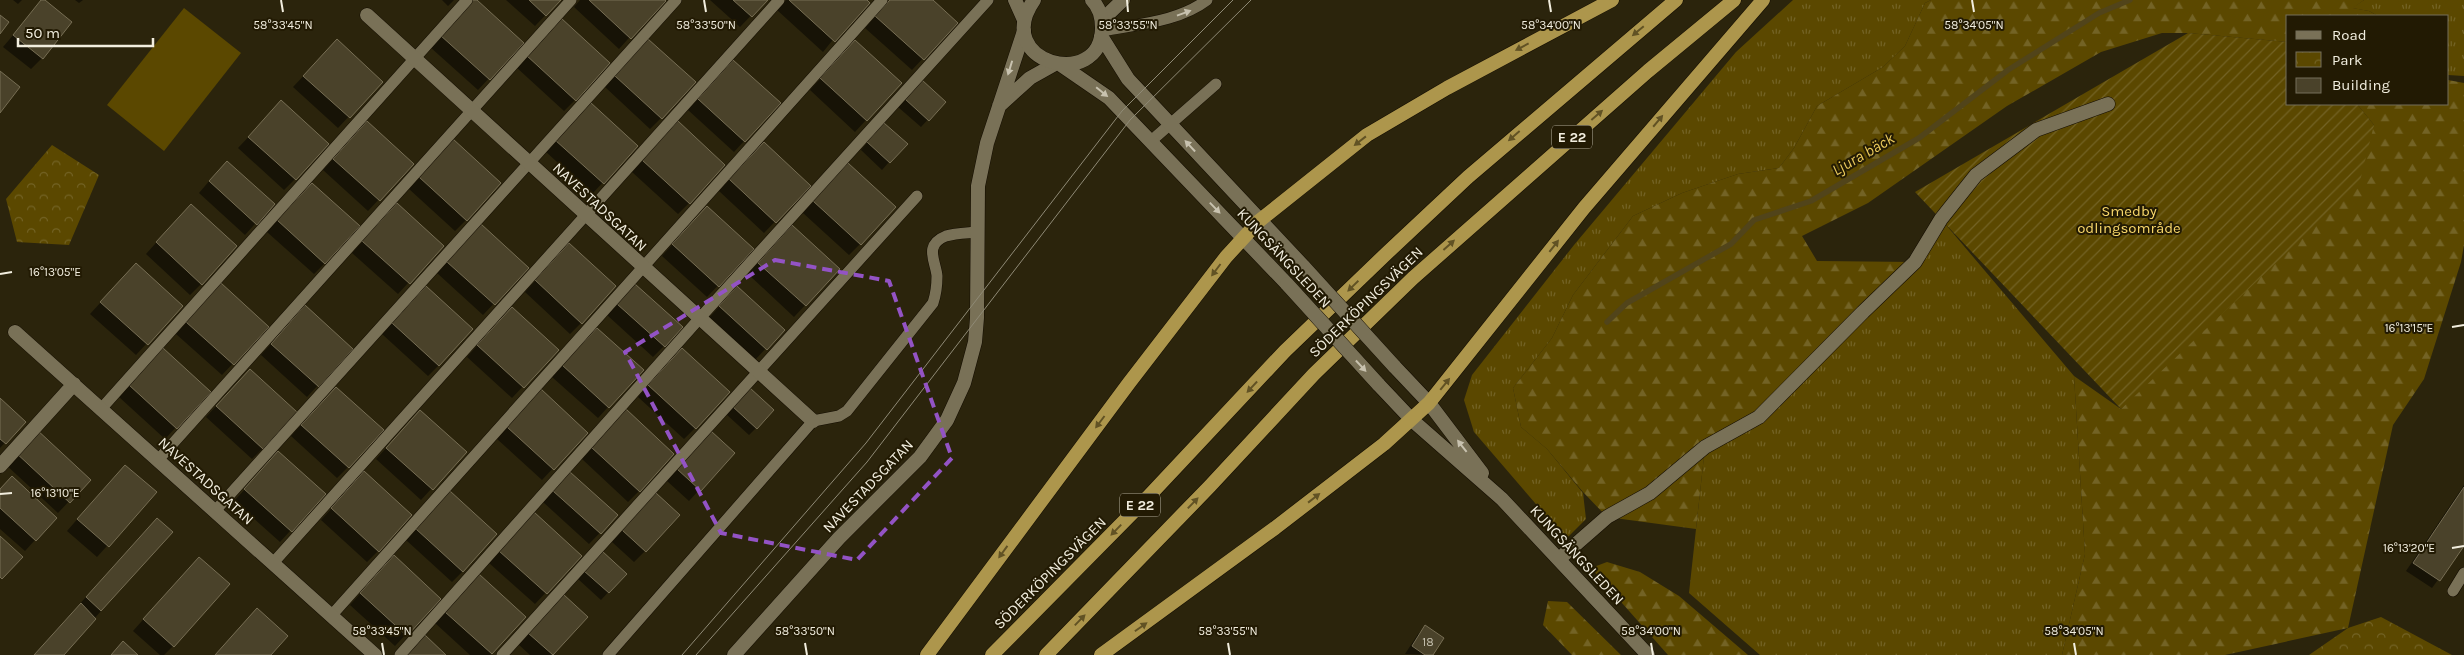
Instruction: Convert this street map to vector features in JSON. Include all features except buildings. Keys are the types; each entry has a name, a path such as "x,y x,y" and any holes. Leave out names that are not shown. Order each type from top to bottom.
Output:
{"highway":[{"path":"927,655 1129,382 1226,257 1259,220 1367,135 1447,88 1612,0"},
{"name":"SÖDERKÖPINGSVÄGEN","path":"992,655 1148,497 1285,352 1388,252 1482,164 1676,0"},
{"name":"SÖDERKÖPINGSVÄGEN","path":"1046,655 1210,486 1314,374 1413,278 1633,83 1734,0"},
{"path":"1101,655 1275,528 1412,420 1429,403 1584,208 1763,0"}],"street":[{"name":"KUNGSÄNGSLEDEN","path":"1015,0 1032,50 1040,57 1058,65 1097,88 1151,141 1287,284 1412,420 1502,499 1648,655"},
{"name":"NAVESTADSGATAN","path":"734,655 839,538 920,458 947,420 964,383 975,342 977,318 978,186 987,143 1024,25 1034,0"},
{"name":"KUNGSÄNGSLEDEN","path":"1092,0 1096,4 1102,29 1119,67 1429,403 1502,499"},
{"path":"998,107 1030,78 1058,65 1080,61 1090,54 1102,29 1123,0"},
{"name":"NAVESTADSGATAN","path":"367,15 813,421"},
{"path":"1559,559 1607,517 1650,493 1705,447 1759,418 1915,262 1941,219 1976,175 2036,130 2108,104"},
{"name":"NAVESTADSGATAN","path":"15,332 375,655"},
{"path":"0,466 74,384"}],"lane":[{"path":"101,409 468,0"},
{"path":"158,460 571,0"},
{"path":"215,511 676,0"},
{"path":"273,563 779,0"},
{"path":"331,616 882,0"},
{"path":"400,655 699,319 988,0"},
{"path":"1102,29 1178,16 1192,10 1207,0"},
{"path":"1151,141 1216,84"},
{"path":"502,655 917,196"},
{"path":"608,655 813,421 839,416 847,411 933,303 937,274 931,256 935,245 945,237 977,232"},
{"path":"2453,591 2464,573"}],"highlighted area":[{"path":"775,260 889,281 952,458 857,560 721,533 625,352"}],"green space":[{"path":"1793,0 1931,0 1925,3 1905,46 1883,67 1817,106 1794,148 1779,168 1738,174 1682,193 1633,216 1573,295 1552,338 1513,388 1521,427 1547,449 1583,493 1586,519 1566,539 1474,432 1464,400 1472,375 1574,245 1736,52"},
{"path":"1931,0 2364,0 2353,8 2369,11 2376,15 2286,15 2286,42 2188,33 2162,33 2101,52 2007,106 1868,203 1802,236 1817,261 1915,262 1759,417 1705,447 1696,529 1607,517 1547,449 1521,427 1513,388 1552,338 1573,295 1633,216 1682,193 1738,174 1779,168 1794,148 1817,106 1883,67 1905,46 1925,3"},
{"path":"2364,0 2464,0 2464,76 2449,75 2449,15 2376,15 2369,11 2352,8"},
{"path":"184,8 241,53 164,151 107,105"},
{"name":"Smedby odlingsområde","path":"2188,33 2286,42 2286,105 2358,105 2374,125 2359,185 2121,409 1915,192"},
{"path":"2449,80 2464,83 2464,245 2461,262 2424,379 2393,425 2348,628 2225,655 2062,655 2085,554 2074,376 2121,409 2374,125 2358,105 2449,105"},
{"path":"52,145 99,175 69,245 17,242 6,199"},
{"path":"1941,219 2074,376 2085,554 2062,655 1760,655 1689,593 1705,447 1915,262"},
{"path":"1607,562 1640,572 1679,596 1748,655 1668,655 1591,568"},
{"path":"1548,601 1567,602 1621,655 1572,655 1543,625"},
{"path":"2381,617 2452,655 2309,655 2348,628"}],"waterway":[{"name":"Ljura bäck","path":"1607,322 1627,303 1731,244 1754,220 1811,201 1919,138 2008,70 2099,13 2130,0"}],"tram line":[{"path":"682,655 866,443 1122,111 1233,0"},
{"path":"696,655 867,462 1130,120 1251,0"}]}
